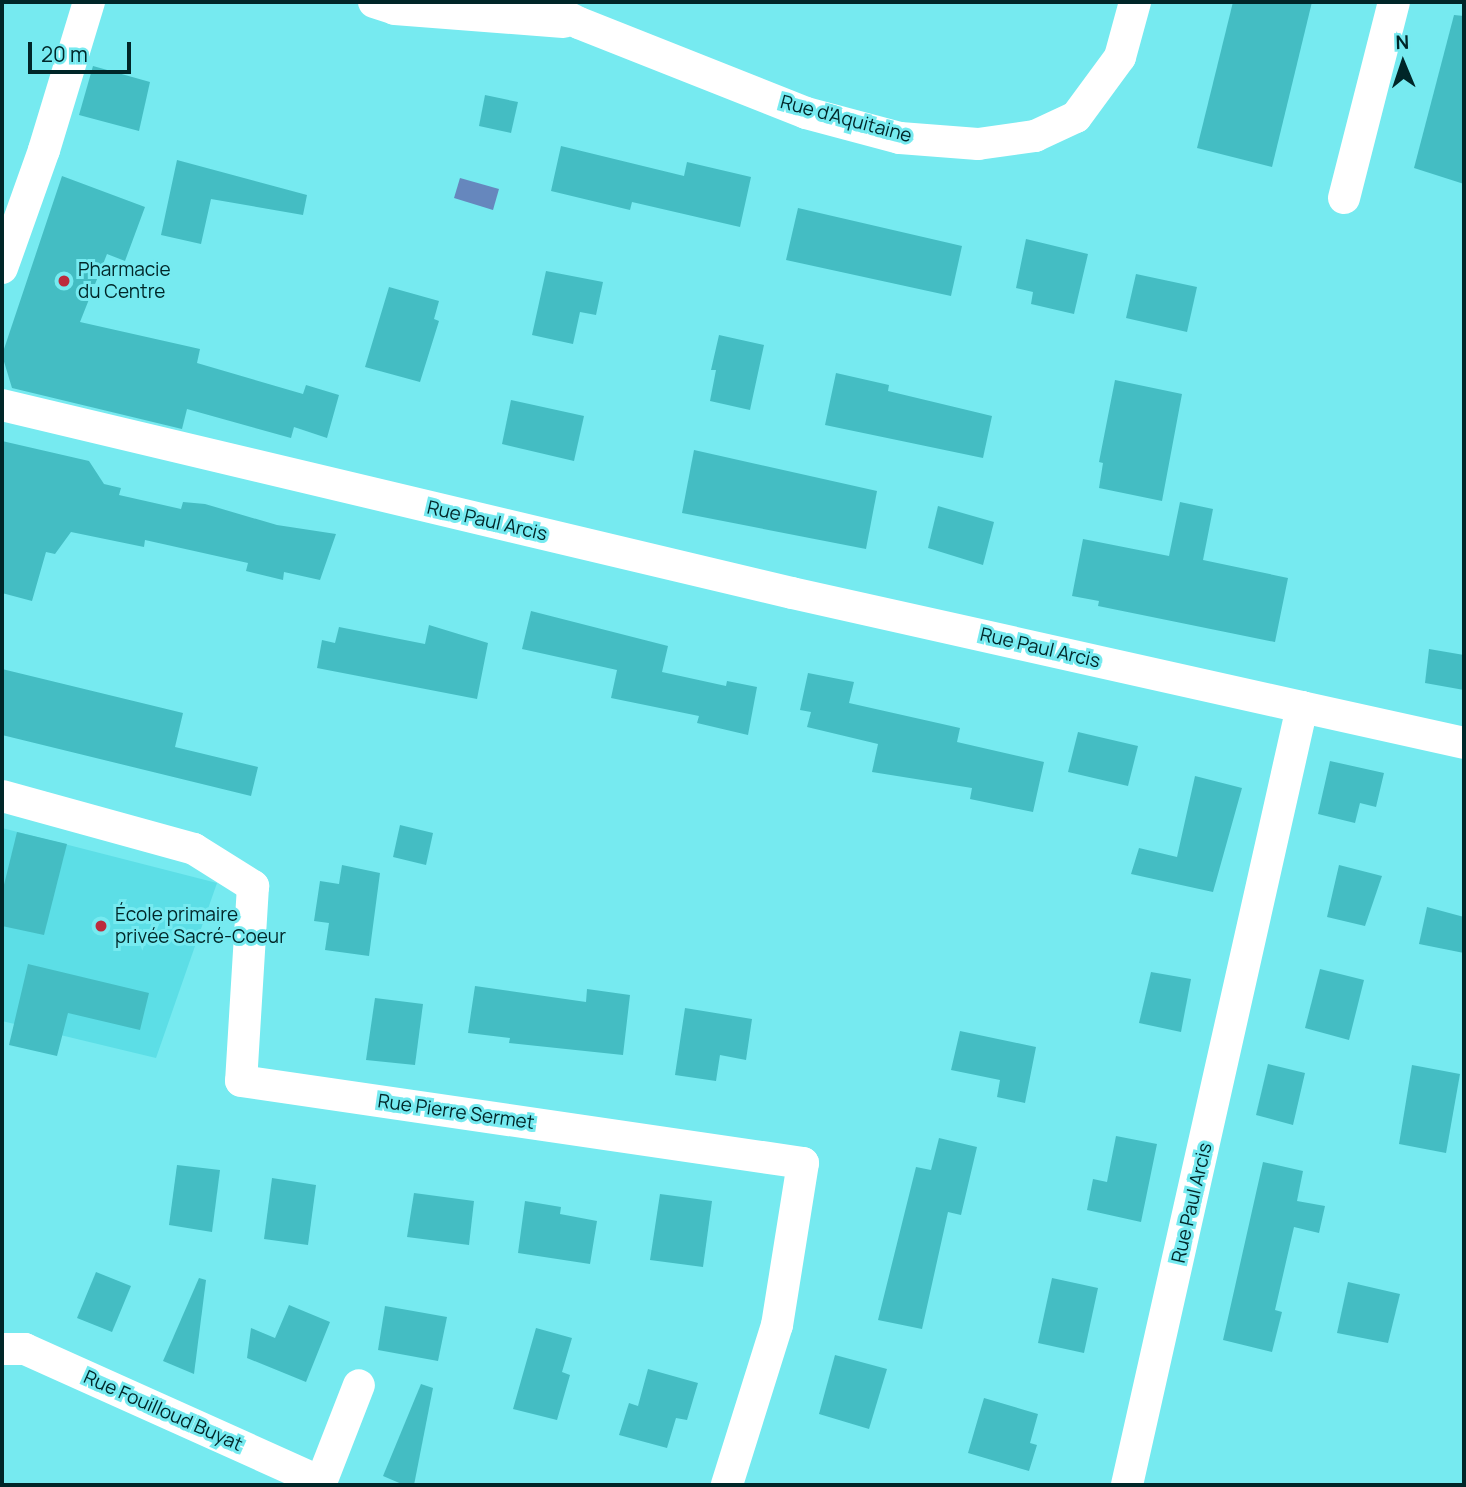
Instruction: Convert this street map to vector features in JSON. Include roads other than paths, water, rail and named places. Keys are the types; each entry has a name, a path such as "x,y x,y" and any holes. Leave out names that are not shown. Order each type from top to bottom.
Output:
{"street":[{"path":"2,268 44,150 89,2"},
{"name":"Rue d'Aquitaine","path":"374,2 395,9 579,23"},
{"name":"Rue d'Aquitaine","path":"538,2 579,23 807,113 900,138 978,144 1035,136 1076,117 1120,57 1135,2"},
{"path":"1344,198 1394,2"},
{"name":"Rue Paul Arcis","path":"2,405 394,500 1302,707 1127,1485"},
{"path":"1302,707 1464,743"},
{"name":"Rue Pierre Sermet","path":"2,796 194,849 253,886 241,1081 803,1163 778,1325 727,1485"},
{"name":"Rue Fouilloud Buyat","path":"2,1349 25,1349 321,1483 359,1385"}],"place":[{"name":"Pharmacie du Centre","path":"64,281"},
{"name":"École primaire privée Sacré-Coeur","path":"101,926"}]}
